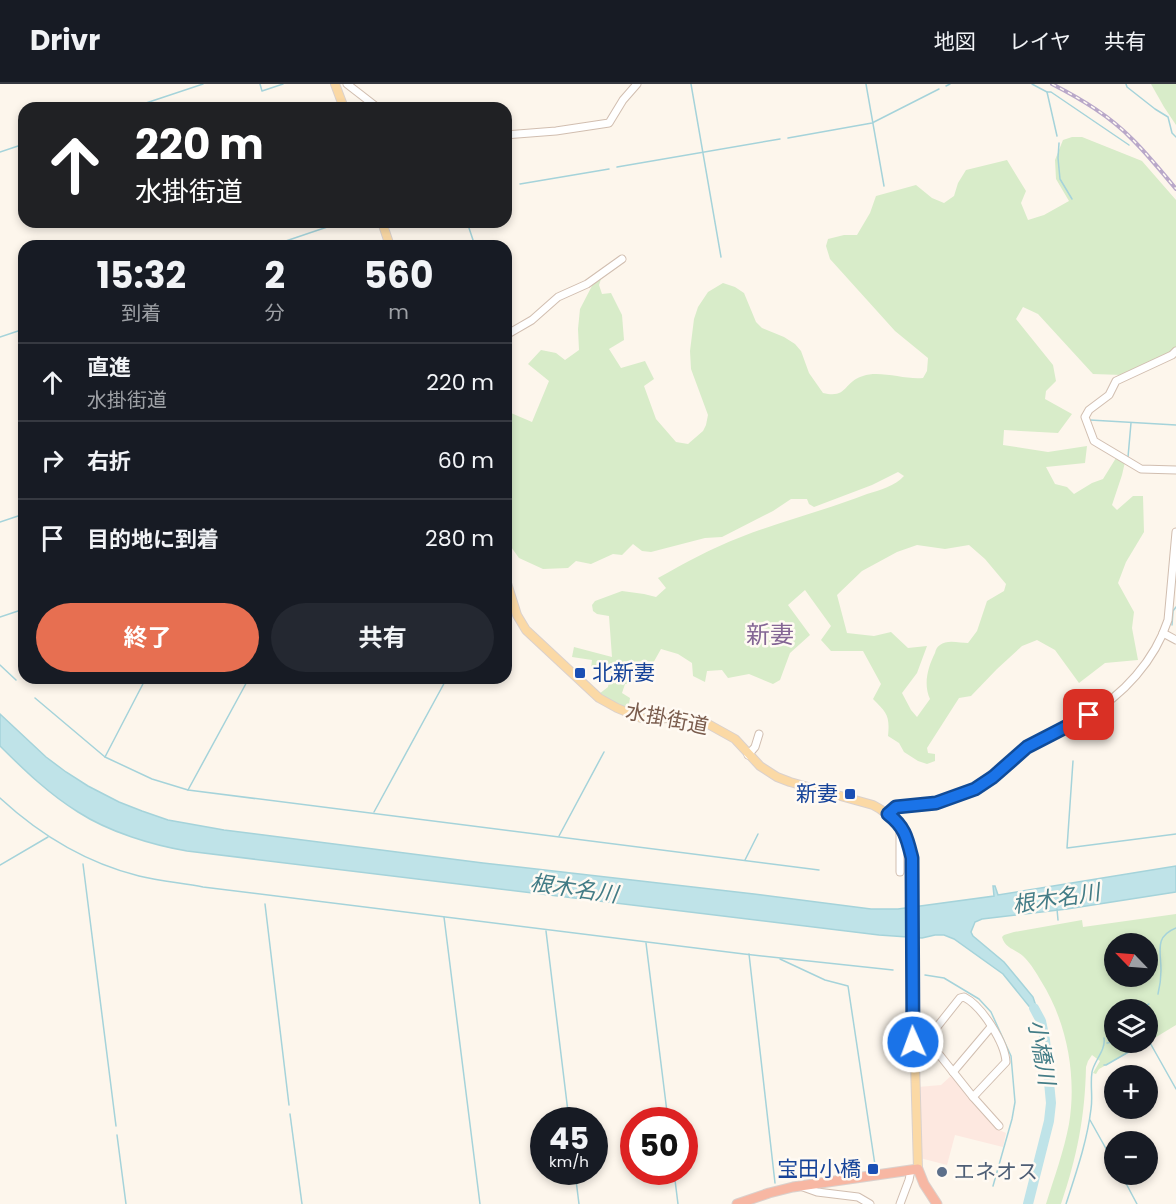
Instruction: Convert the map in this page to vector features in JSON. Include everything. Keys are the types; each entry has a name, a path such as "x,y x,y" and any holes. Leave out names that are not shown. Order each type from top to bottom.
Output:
{"highway":[{"path":"737,1204 769,1192 800,1186 914,1170 937,1204"}],"main road":[{"path":"335,84 342,102"},
{"name":"水掛街道","path":"512,599 517,615 526,630 598,698 641,718 685,717 708,724 735,739 760,766 777,777 873,806 900,824"},
{"path":"900,824 912,858 914,1170"}],"street":[{"path":"347,84 370,102"},
{"path":"512,135 609,123 623,100 637,84"},
{"path":"512,332 532,320 558,297 587,284 622,259"},
{"path":"1176,351 1116,381 1109,395 1089,410 1085,417 1094,441 1103,447 1141,469 1176,470"},
{"path":"888,814 896,807 936,803 980,786 1027,747 1089,715 1117,694 1134,677 1154,650 1168,620 1176,532"},
{"path":"1163,633 1176,640"},
{"path":"748,754 755,747 759,734"},
{"path":"900,824 900,872"},
{"path":"923,1046 962,997 976,1005 988,1021 1004,1051 1006,1062 973,1097"},
{"path":"953,1072 991,1027"},
{"path":"913,1048 928,1046 934,1049 999,1126"},
{"path":"900,1204 914,1170"},
{"path":"800,1186 817,1192 858,1197 870,1204"}],"shaded area":[{"path":"951,1076 997,1129 1006,1133 1003,1147 955,1135 947,1165 920,1158 918,1087 941,1085"}],"green space":[{"path":"1151,84 1176,84 1176,125 1164,107"},
{"path":"1082,137 1142,161 1176,200 1176,349 1122,375 1093,374 1038,314 1023,307 1016,319 1053,365 1056,381 1046,391 1045,399 1072,414 1058,433 1004,430 1003,445 1048,452 1087,446 1085,463 1046,467 1055,484 1067,487 1074,494 1103,479 1116,458 1125,462 1112,505 1117,510 1133,496 1143,496 1144,532 1126,562 1118,583 1134,612 1132,628 1138,660 1105,663 1079,683 1055,650 1037,640 1022,646 971,696 959,698 927,748 928,753 935,754 935,761 927,764 904,752 899,743 888,736 886,715 873,699 881,684 863,651 831,651 821,640 831,626 805,590 788,605 810,635 790,653 780,680 773,684 749,674 728,678 722,670 707,671 705,682 693,676 692,663 678,654 661,649 643,681 625,684 622,693 630,698 628,710 599,694 608,687 611,672 591,668 592,660 572,657 574,647 612,657 609,616 593,611 592,605 595,601 622,591 656,597 666,588 658,578 709,551 757,531 882,489 904,476 898,472 872,485 814,507 807,499 791,499 773,511 722,537 705,538 651,552 642,551 633,544 622,555 613,554 591,564 576,561 568,568 543,569 519,558 512,548 512,414 532,422 549,381 528,364 541,350 556,353 565,360 579,350 580,309 594,282 601,279 599,285 602,294 611,293 622,315 624,340 609,349 621,368 645,361 654,379 644,386 656,419 676,442 688,444 703,431 708,415 691,369 690,351 694,319 698,307 708,292 723,283 744,293 756,322 762,328 795,344 801,351 809,373 823,393 837,394 852,382 870,374 923,378 927,371 928,358 895,331 830,259 826,246 828,239 857,235 870,213 876,196 916,185 932,198 944,203 954,196 958,183 966,170 1007,160 1026,191 1021,203 1028,220 1044,215 1069,201 1056,179 1055,160 1063,140","holes":["917,545 945,549 969,545 985,559 1006,584 1004,591 987,601 977,631 968,643 946,642 937,648 927,676 930,699 917,717 902,693 917,673 927,646 908,648 891,632 874,636 847,633 837,595 862,571 897,552"]},
{"path":"1176,914 1176,1025 1158,1036 1158,999 1104,999 1104,1053 1128,1053 1104,1065 1096,1074 1093,1073 1100,1061 1092,1055 1088,1061 1079,1137 1067,1187 1061,1204 1046,1204 1069,1124 1071,1068 1063,1032 1050,997 1027,960 1009,947 1002,937 1014,932 1082,920 1083,927"}],"water":[{"name":"根木名川","path":"0,714 46,757 88,786 119,802 168,820 224,830 871,909 898,909 994,896 993,886 998,895 1176,866 1176,892 1067,909 982,919 975,922 971,932 973,936 1004,962 1033,997 1041,1021 1003,974 954,939 944,935 922,938 879,935 187,851 145,841 117,832 90,819 67,805 37,781 0,746"}],"waterway":[{"path":"149,102 203,84"},
{"path":"260,84 262,91 283,84"},
{"path":"691,84 721,257"},
{"path":"866,84 884,186"},
{"path":"946,86 950,84"},
{"path":"1032,84 1047,92 1057,136"},
{"path":"1126,84 1168,117 1172,133 1176,137"},
{"path":"788,138 872,123 939,89"},
{"path":"1047,92 1051,92 1129,145"},
{"path":"617,167 780,139"},
{"path":"1059,143 1060,179 1072,199"},
{"path":"0,152 18,146"},
{"path":"520,184 609,169"},
{"path":"289,240 324,228"},
{"path":"469,228 473,240"},
{"path":"0,337 18,331"},
{"path":"1090,420 1176,425"},
{"path":"1128,457 1131,423"},
{"path":"0,522 18,516"},
{"path":"1172,625 1173,611 1176,607"},
{"path":"0,617 18,611"},
{"path":"0,665 16,680"},
{"path":"105,757 143,684"},
{"path":"188,790 246,684"},
{"path":"374,812 444,684"},
{"path":"35,698 105,757 152,779 188,790 819,870"},
{"path":"559,836 604,752"},
{"path":"1073,761 1067,848 1176,834"},
{"path":"0,798 31,824 65,846 101,863 147,878 203,887 744,954 893,970"},
{"path":"745,860 758,834"},
{"path":"0,865 48,837"},
{"path":"83,864 116,1126"},
{"path":"265,904 289,1105"},
{"name":"根木名川","path":"1057,909 1058,920"},
{"path":"444,917 480,1204"},
{"path":"1158,994 1161,976 1160,945 1164,936 1176,928"},
{"path":"546,931 567,1107"},
{"path":"646,943 666,1107"},
{"path":"749,954 775,1183"},
{"path":"780,959 825,980 848,986 875,1165"},
{"path":"925,975 944,978 979,999 991,1012 1011,1056 1015,1102 993,1186"},
{"name":"小橋川","path":"1028,1204 1049,1121 1051,1103 1045,1040 1041,1021 1034,1008"},
{"path":"1066,1204 1087,1133 1092,1104 1092,1072 1104,1042"},
{"path":"1106,1065 1127,1053"},
{"path":"1156,1053 1176,1089"},
{"path":"290,1114 302,1204"},
{"path":"1090,1120 1104,1145"},
{"path":"117,1135 126,1204"},
{"path":"577,1185 579,1204"},
{"path":"676,1185 678,1204"},
{"path":"1127,1185 1137,1204"}],"railway":[{"path":"1052,84 1115,123 1176,189"}],"place":[{"name":"北新妻","path":"580,673"},
{"name":"新妻","path":"850,794"},
{"name":"宝田小橋","path":"873,1169"},
{"name":"エネオス","path":"942,1172"}],"district":[{"name":"新妻","path":"770,635"}],"route":[{"path":"913,1042 912,858 900,824 888,814 896,807 936,803 975,789 993,777 1027,747 1089,715"}]}
